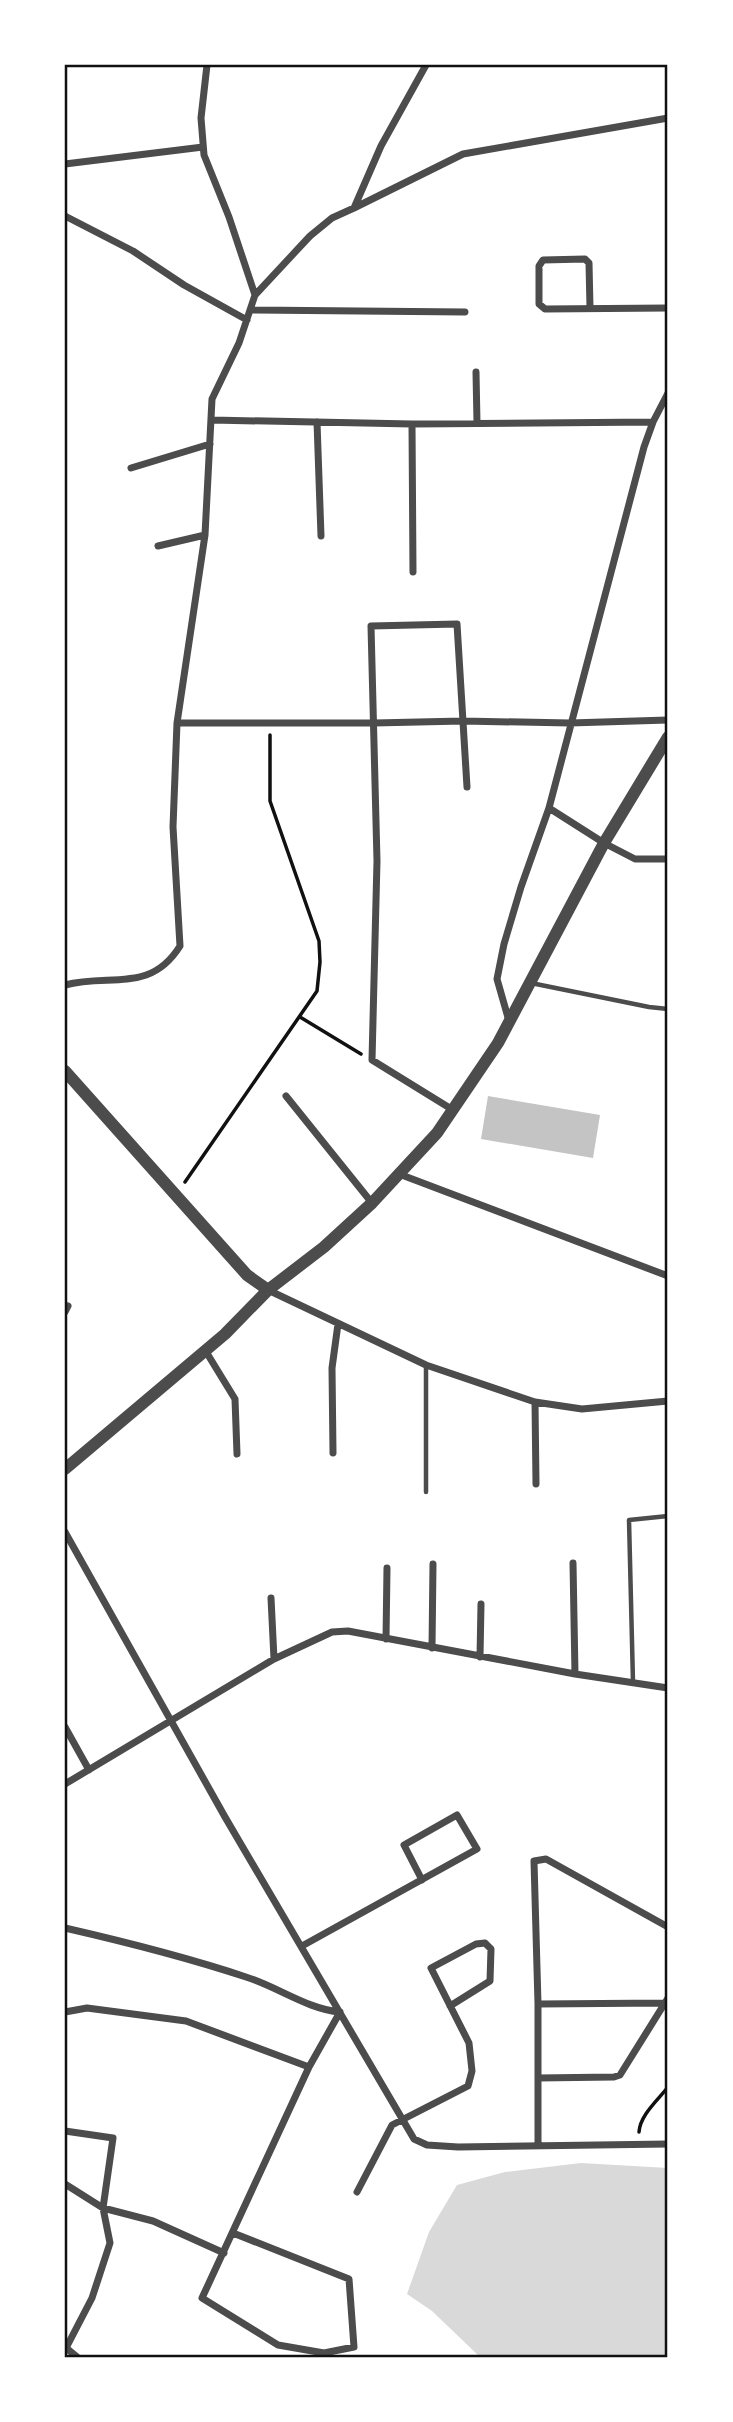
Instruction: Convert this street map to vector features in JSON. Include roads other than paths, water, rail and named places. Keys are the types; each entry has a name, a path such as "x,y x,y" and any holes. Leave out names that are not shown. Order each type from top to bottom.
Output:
{"street":[{"path":"207,65 201,118 204,155 229,217 255,295"},
{"path":"354,208 381,146 426,65"},
{"path":"65,985 80,981 122,981 155,973 170,963 180,946 173,827 177,723 205,535 212,399 247,320 255,295 310,236 332,218 463,154 668,118"},
{"path":"65,164 203,147"},
{"path":"65,216 133,251 184,285 247,320"},
{"path":"590,308 589,263 584,259 543,260 539,266 540,304 545,309 668,308"},
{"path":"250,310 465,312"},
{"path":"476,372 477,423"},
{"path":"510,1022 497,979 521,887 549,808 653,422 668,393"},
{"path":"212,420 412,424 653,422"},
{"path":"317,422 320,536"},
{"path":"412,424 413,572"},
{"path":"131,468 211,444"},
{"path":"158,546 205,535"},
{"path":"454,1111 372,1060 377,861 371,626 457,624 467,787"},
{"path":"177,723 570,723 668,720"},
{"path":"65,1469 225,1334 268,1290 324,1247 372,1203 438,1133 510,1022 604,843 668,737"},
{"path":"549,808 635,859 668,859"},
{"path":"65,1070 247,1275 268,1290 426,1365 535,1402 582,1409 668,1401"},
{"path":"286,1096 372,1203"},
{"path":"399,1174 668,1276"},
{"path":"333,1453 332,1368 338,1324"},
{"path":"205,1350 235,1399 237,1454"},
{"path":"535,1402 536,1484"},
{"path":"65,1532 225,1818 414,2139 427,2145 458,2147 668,2144"},
{"path":"573,1563 575,1674"},
{"path":"432,1648 433,1564"},
{"path":"386,1639 387,1568"},
{"path":"271,1598 274,1659"},
{"path":"480,1657 481,1604"},
{"path":"65,1784 274,1659 332,1632 348,1631 575,1674 668,1688"},
{"path":"65,1727 89,1770"},
{"path":"302,1946 422,1880 477,1849 457,1815 404,1845 422,1880"},
{"path":"538,2145 534,1861 546,1859 668,1927"},
{"path":"65,1928 157,1949 249,1978 324,2010 341,2012"},
{"path":"357,2192 392,2125 468,2086 472,2071 469,2043 450,2006 431,1968 476,1944 485,1943 491,1949 490,1981 450,2006"},
{"path":"538,2004 667,2000"},
{"path":"538,2078 620,2075 667,2000"},
{"path":"65,2012 87,2008 186,2021 309,2067"},
{"path":"233,2233 349,2279 354,2347 324,2353 278,2345 202,2298 309,2067 341,2012"},
{"path":"65,2131 113,2138 103,2208 110,2243 92,2298 65,2348 77,2357"},
{"path":"65,2184 103,2208 153,2221 224,2253"}],"lane":[{"path":"530,983 668,1009"},
{"path":"426,1365 426,1492"},
{"path":"633,1683 629,1520 668,1516"}]}
